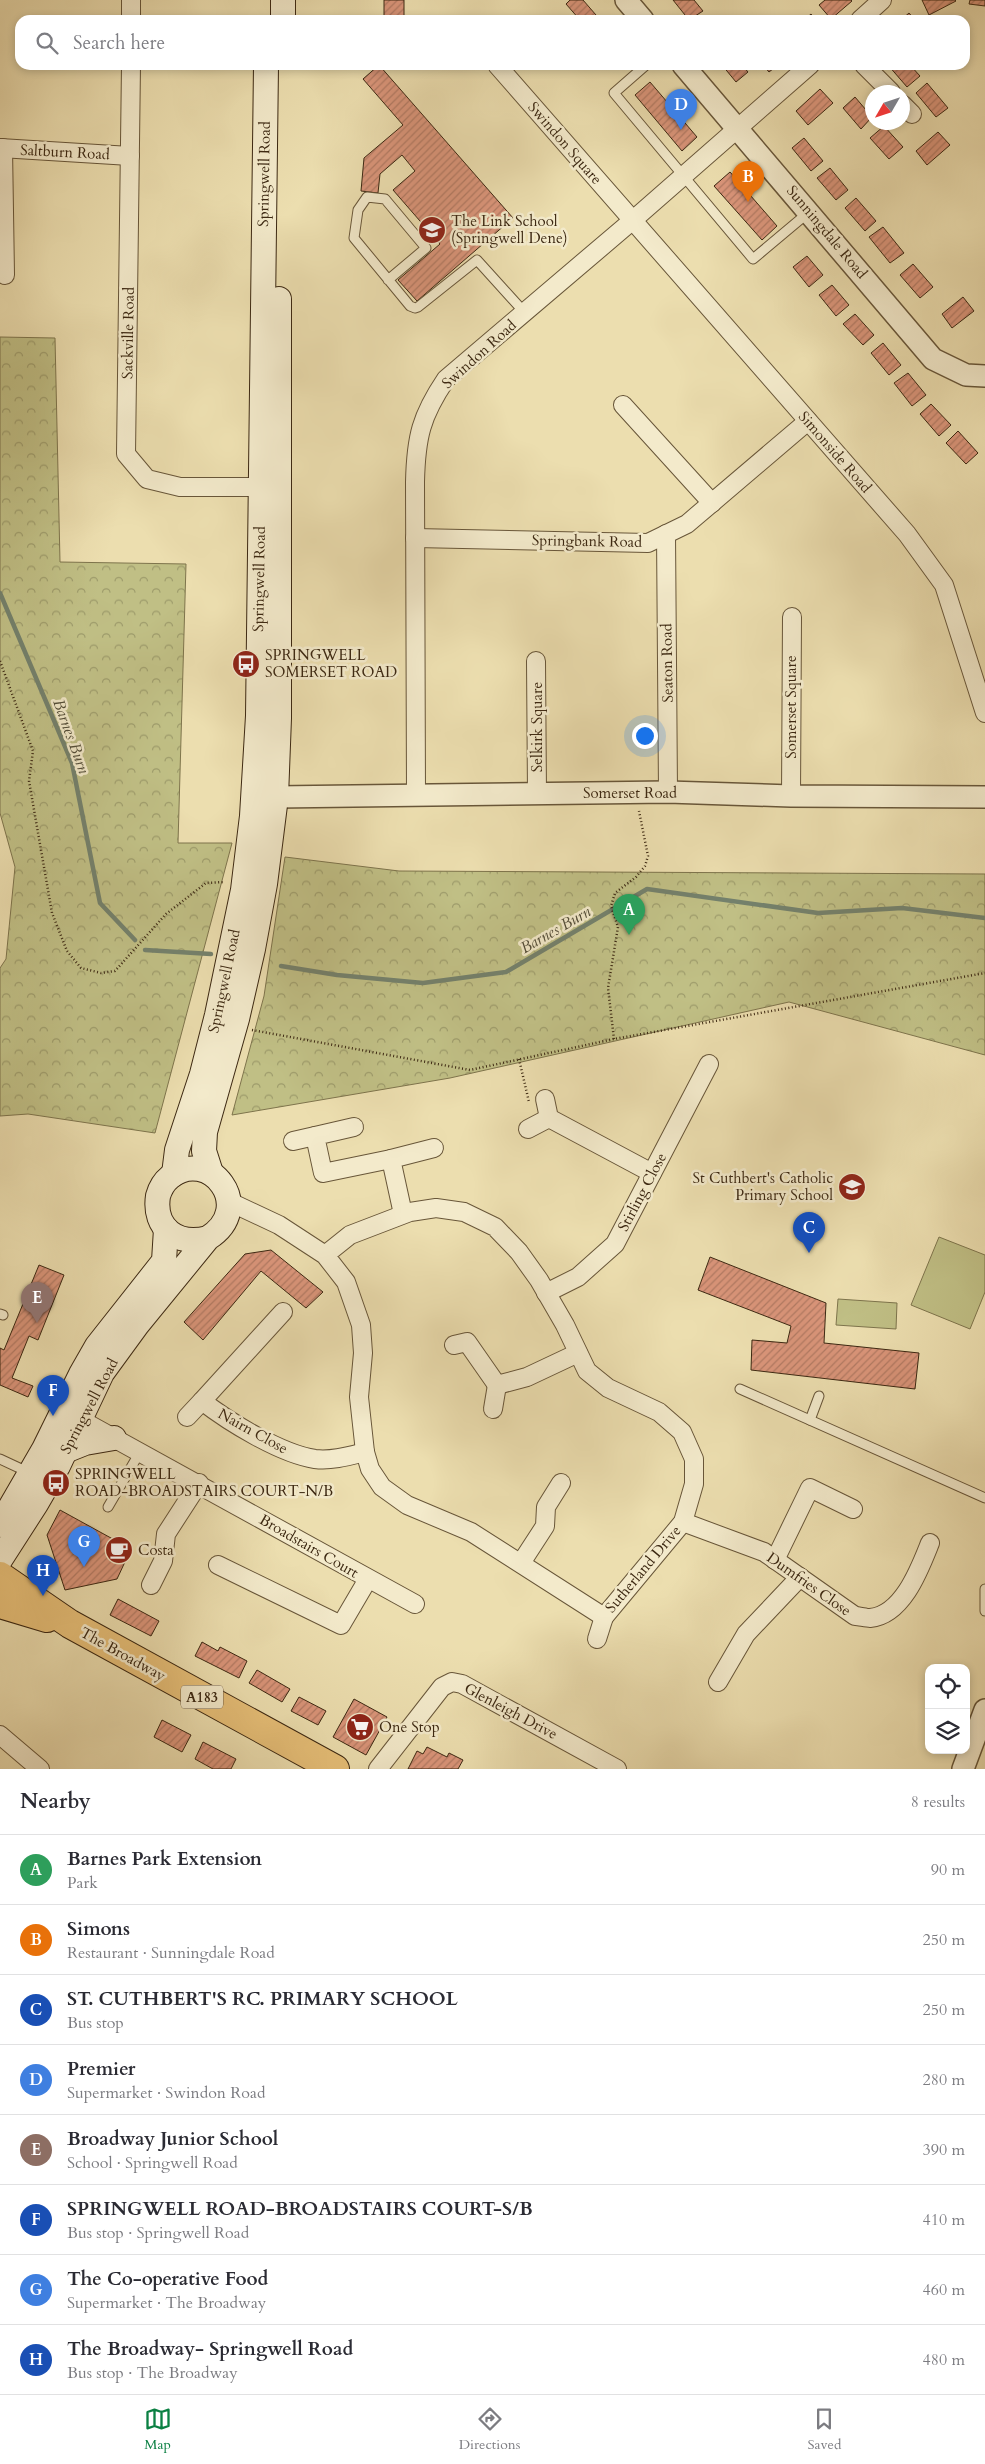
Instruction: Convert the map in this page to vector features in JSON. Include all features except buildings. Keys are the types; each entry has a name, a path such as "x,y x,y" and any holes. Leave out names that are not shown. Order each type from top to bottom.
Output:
{"main road":[{"path":"266,15 267,0"},
{"path":"283,0 283,15"},
{"name":"Springwell Road","path":"266,70 269,487"},
{"name":"Springwell Road","path":"0,1560 36,1504 65,1451 102,1373 137,1325 208,1238 218,1232 225,1222 230,1202 224,1186 211,1173 204,1151 205,1132 235,1027 265,884 265,796 258,716 269,487 282,70"},
{"name":"Springwell Road","path":"0,1525 30,1473 97,1346 164,1261 166,1229 157,1211 159,1194 167,1180 174,1174 176,1150 202,1074 217,1015 244,880 265,796"},
{"path":"174,1174 186,1169 196,1168 211,1173"},
{"path":"166,1229 173,1235 187,1241 208,1238"},
{"path":"65,1451 85,1443 114,1438"},
{"name":"The Broadway","path":"0,1576 70,1624 335,1769"},
{"name":"The Broadway","path":"0,1604 70,1624"}],"street":[{"path":"131,0 131,15"},
{"path":"626,0 639,15"},
{"path":"866,15 882,0"},
{"name":"Sackville Road","path":"131,70 126,454 147,479 180,487 269,487"},
{"name":"Swindon Square","path":"501,70 633,220"},
{"name":"Sunningdale Road","path":"687,70 934,359 966,375 985,376"},
{"name":"Swindon Road","path":"416,795 416,446 429,405 446,379 633,220 804,70"},
{"path":"869,70 884,85"},
{"path":"1,148 5,275"},
{"name":"Saltburn Road","path":"1,148 130,156"},
{"name":"Simonside Road","path":"633,220 907,534 944,585 985,713"},
{"path":"623,405 712,503"},
{"name":"Springbank Road","path":"415,538 648,543 687,524 808,422"},
{"name":"Seaton Road","path":"666,534 668,792"},
{"name":"Somerset Square","path":"791,796 792,618"},
{"name":"Selkirk Square","path":"536,661 537,794"},
{"name":"Somerset Road","path":"265,796 668,792 791,796 985,798"},
{"name":"Stirling Close","path":"546,1292 578,1277 615,1244 709,1064"},
{"path":"546,1099 539,1123 652,1173"},
{"path":"292,1142 354,1127"},
{"path":"315,1136 323,1173 434,1148"},
{"path":"391,1159 403,1214"},
{"name":"Sutherland Drive","path":"230,1202 280,1224 325,1255 346,1282 361,1325 363,1353 359,1397 365,1452 370,1469 382,1487 407,1505 441,1521 471,1532 604,1617 682,1522 694,1484 694,1459 682,1432 659,1412 608,1388 587,1371 546,1292 519,1252 495,1227 464,1212 436,1208 403,1214 350,1235 325,1255"},
{"name":"Nairn Close","path":"187,1416 283,1312"},
{"path":"454,1345 467,1342 497,1385 492,1409"},
{"path":"497,1385 527,1377 578,1353"},
{"name":"Nairn Close","path":"202,1401 220,1414 296,1455 316,1459 330,1459 365,1452"},
{"name":"Broadstairs Court","path":"81,1420 415,1604"},
{"path":"521,1563 545,1526 546,1507 561,1483"},
{"path":"151,1585 163,1562 166,1534 199,1484"},
{"path":"775,1560 810,1488 853,1509"},
{"name":"Dumfries Close","path":"682,1522 764,1552 855,1616 871,1618 892,1609 914,1581 930,1543"},
{"name":"Broadstairs Court","path":"218,1565 341,1625 368,1579"},
{"path":"718,1682 746,1634 800,1577"},
{"path":"597,1639 604,1617"},
{"name":"Glenleigh Drive","path":"378,1769 442,1687 452,1682 462,1684 617,1769"},
{"path":"963,1769 985,1710"},
{"path":"0,1735 40,1769"}],"lane":[{"path":"640,70 614,93 754,259 809,212"},
{"path":"388,280 426,248 385,199 367,197 358,210 354,238 388,280 410,306 416,308 477,260 525,312"},
{"path":"740,1389 985,1498"},
{"path":"810,1420 819,1396"},
{"path":"108,1508 140,1452"},
{"path":"0,1459 30,1473"},
{"path":"985,1589 983,1596 985,1611"}],"path":[{"path":"0,662 33,751 29,781 52,913 67,951 81,968 101,974 115,971 166,914 206,883 244,880"},
{"path":"614,1039 608,988 618,928 611,906 615,893 646,866 648,856 636,793"},
{"path":"235,1027 470,1070 614,1039 985,973"},
{"path":"519,1060 526,1097 539,1123"}],"green space":[{"path":"0,337 55,338 60,562 186,564 178,843 232,843 155,1133 28,1114 0,1116 0,968 6,959 15,867 0,813"},
{"path":"285,857 399,871 985,874 985,1055 789,1002 450,1078 232,1115 264,996"},
{"path":"939,1237 985,1255 985,1292 970,1329 911,1305"},
{"path":"838,1299 897,1303 896,1329 836,1325"}],"waterway":[{"name":"Barnes Burn","path":"0,593 72,763 100,903 135,940"},
{"name":"Barnes Burn","path":"281,966 337,975 423,983 506,972 647,889 818,913 902,908 985,918"},
{"path":"145,950 211,954"}],"place":[{"name":"Premier","path":"681,130"},
{"name":"Simons","path":"748,202"},
{"name":"The Link School (Springwell Dene)","path":"432,230"},
{"name":"SPRINGWELL SOMERSET ROAD","path":"246,664"},
{"name":"Barnes Park Extension","path":"629,935"},
{"name":"St Cuthbert's Catholic Primary School","path":"852,1187"},
{"name":"ST. CUTHBERT'S RC. PRIMARY SCHOOL","path":"809,1253"},
{"name":"Broadway Junior School","path":"37,1323"},
{"name":"SPRINGWELL ROAD-BROADSTAIRS COURT-S/B","path":"53,1416"},
{"name":"SPRINGWELL ROAD-BROADSTAIRS COURT-N/B","path":"56,1483"},
{"name":"Costa","path":"119,1550"},
{"name":"The Co-operative Food","path":"84,1567"},
{"name":"The Broadway- Springwell Road","path":"43,1596"},
{"name":"One Stop","path":"360,1727"}]}
